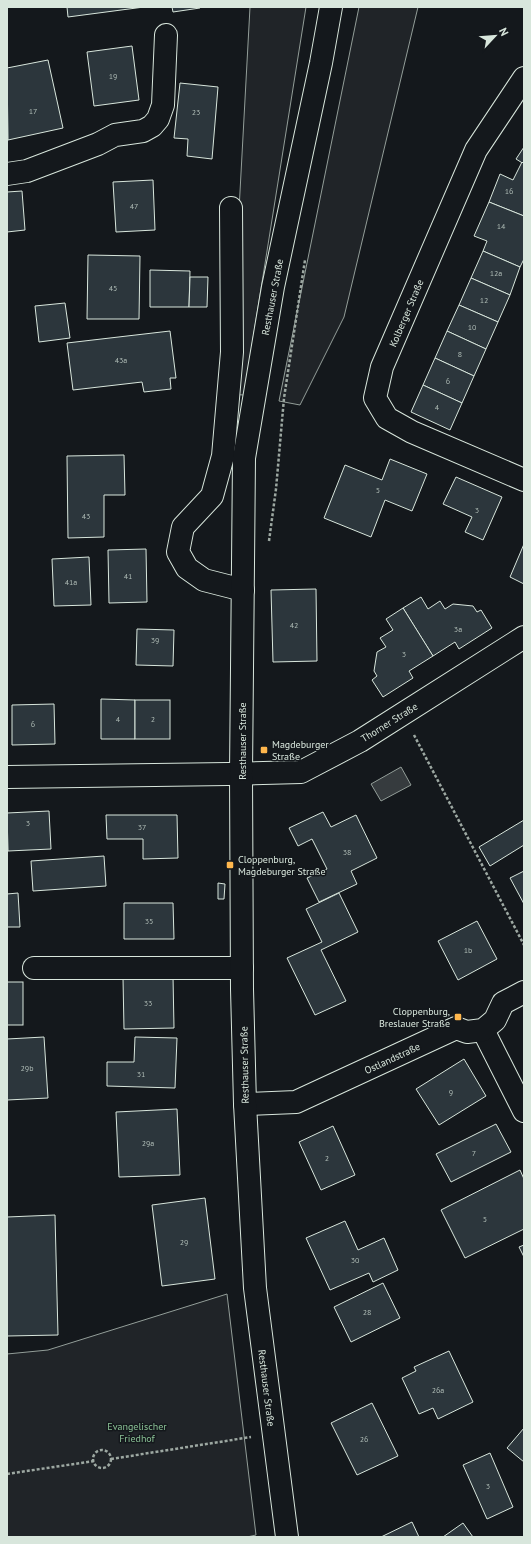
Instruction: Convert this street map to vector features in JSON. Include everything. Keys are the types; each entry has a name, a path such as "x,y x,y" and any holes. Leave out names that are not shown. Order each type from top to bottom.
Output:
{"street":[{"name":"Resthauser Straße","path":"287,1537 255,1288 245,1104 242,968 244,458 273,287 320,70 331,7"},
{"path":"7,174 26,171 98,144 115,135 143,131 152,126 158,119 163,105 166,36"},
{"name":"Kolberger Straße","path":"524,78 476,150 382,367 375,398 387,418 412,432 524,480"},
{"path":"231,208 232,352 223,456 212,496 183,527 178,552 187,568 204,580 243,590"},
{"name":"Thorner Straße","path":"242,774 301,772 360,741 524,637"},
{"path":"7,777 242,774"},
{"path":"34,968 242,968"},
{"path":"524,992 504,1003 496,1020 483,1030 524,1111"},
{"name":"Ostlandstraße","path":"245,1104 296,1102 456,1028 468,1032 483,1030"}],"path":[{"path":"268,545 276,489 284,398 302,278"},
{"path":"402,714 524,945"},
{"path":"111,1458 253,1437"},
{"path":"103,1450 110,1454 111,1458 109,1464 104,1468 98,1467 94,1461 94,1456 97,1452 103,1450"},
{"path":"7,1474 94,1461"}],"green space":[{"path":"250,7 306,7 244,395 225,394 237,247"},
{"path":"359,7 418,7 344,317 300,405 279,401"},
{"name":"Evangelischer Friedhof","path":"227,1294 256,1535 247,1537 7,1537 7,1354 48,1350"}],"shaded area":[{"path":"401,767 411,785 381,801 371,784"}],"building":[{"path":"67,7 144,7 68,17"},
{"path":"172,7 200,7 200,8 173,12"},
{"path":"132,46 139,100 94,106 87,52"},
{"path":"48,60 63,128 8,140 7,68"},
{"path":"180,83 218,87 212,159 187,156 188,139 174,138"},
{"path":"524,147 524,164 516,159"},
{"path":"522,162 524,164 524,216 489,202 500,174 513,180"},
{"path":"153,180 155,230 116,232 113,182"},
{"path":"22,191 25,230 7,232 7,192"},
{"path":"489,202 524,216 524,259 520,267 483,251 487,241 474,236"},
{"path":"483,251 520,267 510,295 471,278"},
{"path":"88,255 140,256 139,319 87,319"},
{"path":"150,270 190,271 189,307 150,307"},
{"path":"190,277 208,277 207,307 189,307"},
{"path":"471,278 510,295 498,322 459,305"},
{"path":"65,303 70,338 39,342 35,306"},
{"path":"459,305 498,322 486,349 447,331"},
{"path":"170,331 176,378 170,378 171,389 144,392 142,382 73,390 67,343"},
{"path":"447,331 486,349 474,376 435,358"},
{"path":"435,358 474,376 462,403 423,385"},
{"path":"423,385 462,403 450,430 411,412"},
{"path":"124,455 125,495 104,495 104,537 68,538 67,456"},
{"path":"390,459 427,474 412,511 385,500 371,537 324,518 345,465 382,480"},
{"path":"456,477 502,497 483,540 465,532 472,517 443,504"},
{"path":"524,544 524,584 510,577"},
{"path":"146,549 147,602 109,603 108,550"},
{"path":"89,557 91,605 54,606 52,559"},
{"path":"316,589 317,661 273,662 271,590"},
{"path":"421,597 428,609 440,601 445,609 453,604 473,606 477,612 481,610 492,628 459,649 455,642 433,656 403,608"},
{"path":"403,608 433,656 409,671 413,678 383,697 372,680 377,676 374,671 377,652 386,647 380,638 393,630 386,619"},
{"path":"137,629 174,630 173,666 136,665"},
{"path":"101,699 135,700 135,739 101,739"},
{"path":"135,700 170,700 170,739 135,739"},
{"path":"54,704 55,744 12,745 12,705"},
{"path":"49,811 51,849 8,851 7,813"},
{"path":"323,812 331,827 356,815 377,858 351,871 357,884 319,902 307,878 327,869 312,839 298,846 289,828"},
{"path":"106,815 177,815 178,858 143,859 143,839 107,839"},
{"path":"524,820 524,845 490,866 479,847"},
{"path":"104,856 106,886 33,891 31,861"},
{"path":"524,871 524,904 510,878"},
{"path":"218,883 225,884 224,899 218,899"},
{"path":"18,893 20,927 7,927 7,894"},
{"path":"339,893 358,932 321,950 346,1001 315,1015 287,958 322,942 306,909"},
{"path":"124,903 173,903 174,939 124,939"},
{"path":"477,921 497,959 458,980 438,941"},
{"path":"173,976 174,1028 124,1029 123,978"},
{"path":"7,982 23,982 23,1025 7,1025"},
{"path":"44,1037 48,1098 7,1100 7,1039"},
{"path":"135,1037 177,1038 175,1088 107,1086 107,1062 134,1062"},
{"path":"464,1059 486,1096 439,1125 416,1089"},
{"path":"177,1109 180,1175 119,1177 116,1112"},
{"path":"496,1124 511,1152 451,1182 436,1154"},
{"path":"333,1126 355,1175 321,1190 299,1142"},
{"path":"520,1170 524,1179 524,1229 465,1258 441,1210"},
{"path":"205,1198 215,1279 162,1286 152,1205"},
{"path":"55,1215 58,1335 7,1336 7,1217"},
{"path":"345,1221 358,1250 384,1238 398,1270 373,1282 369,1273 330,1290 306,1238"},
{"path":"524,1245 524,1257 519,1247"},
{"path":"383,1283 400,1318 351,1342 334,1307"},
{"path":"449,1351 473,1402 438,1419 433,1408 419,1414 402,1378 416,1371 414,1367"},
{"path":"372,1403 398,1456 357,1475 331,1423"},
{"path":"524,1428 524,1462 507,1448"},
{"path":"490,1453 513,1507 487,1519 463,1465"},
{"path":"412,1522 419,1537 381,1537"},
{"path":"463,1523 473,1537 443,1537"}],"place":[{"name":"Magdeburger Straße","path":"264,750"},
{"name":"Cloppenburg, Magdeburger Straße","path":"230,865"},
{"name":"Cloppenburg, Breslauer Straße","path":"458,1017"}]}
